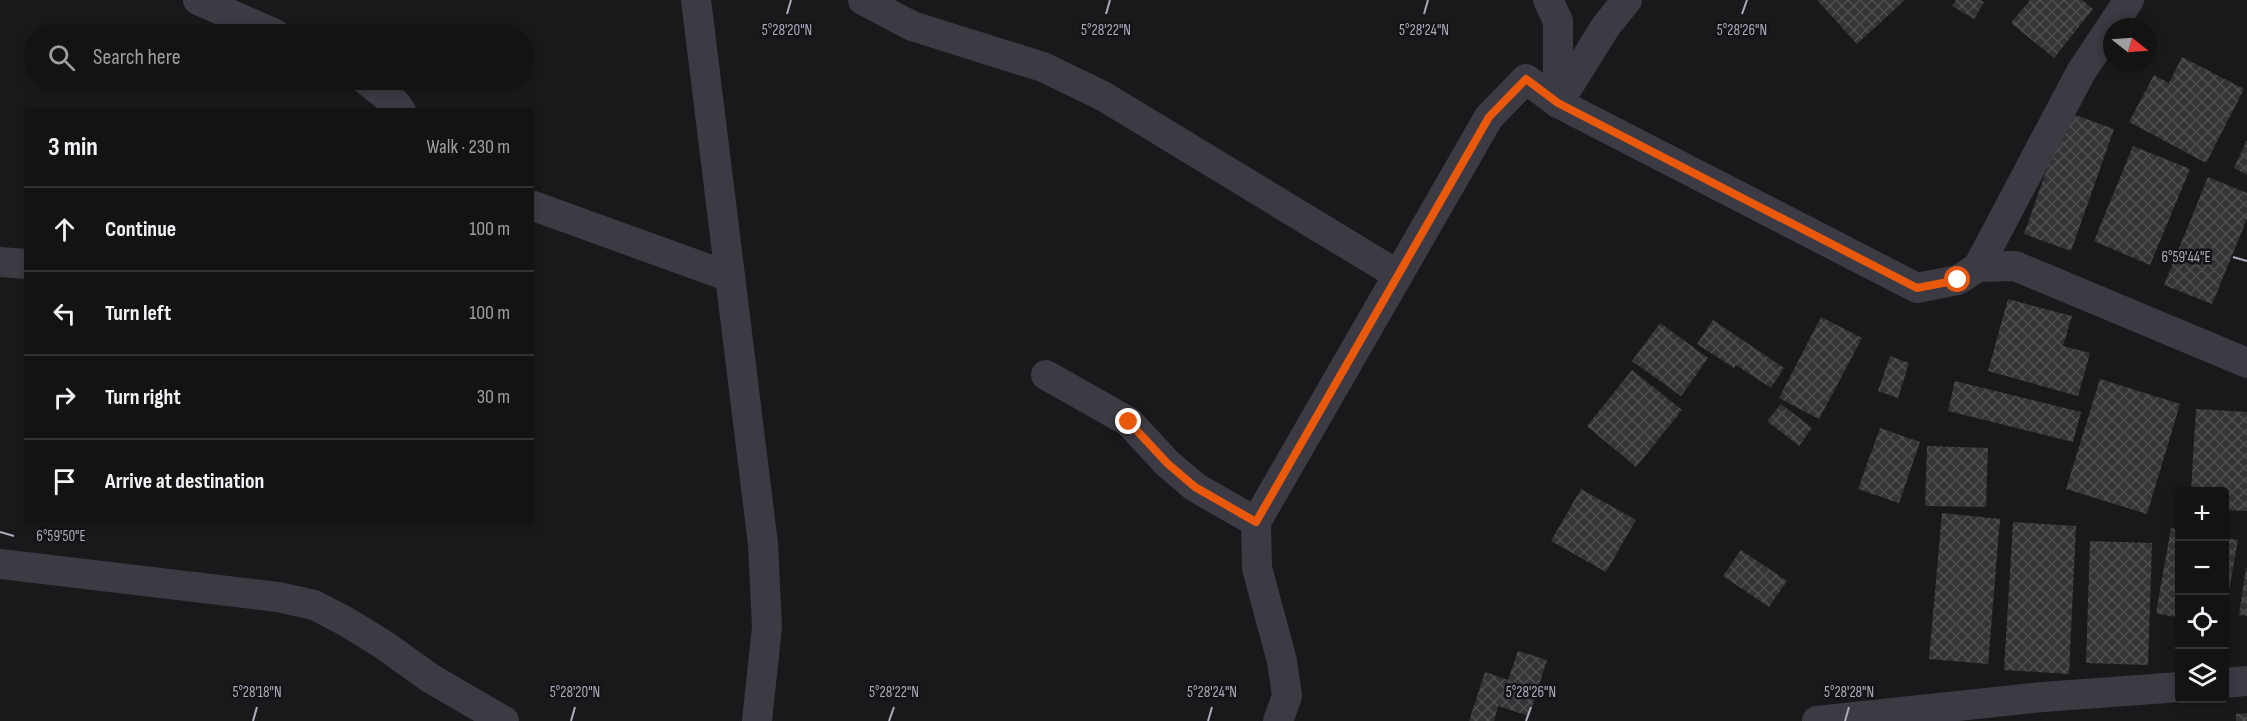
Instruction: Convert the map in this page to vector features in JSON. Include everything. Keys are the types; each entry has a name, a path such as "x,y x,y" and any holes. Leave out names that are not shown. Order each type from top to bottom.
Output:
{"street":[{"path":"198,0 252,24"},
{"path":"696,0 763,544 767,627 758,721"},
{"path":"863,0 912,26 1043,67 1103,96 1398,275"},
{"path":"1548,0 1558,21 1558,103"},
{"path":"1558,103 1606,26 1628,0"},
{"path":"1278,721 1287,696 1282,661 1257,568 1256,522 1489,117 1526,79 1558,103 1917,288 1958,280 1978,267 2081,72 2129,0"},
{"path":"379,90 399,108"},
{"path":"534,207 730,277"},
{"path":"0,262 24,264"},
{"path":"1978,267 2015,266 2247,363"},
{"path":"1046,375 1129,422 1167,463 1195,487 1256,522"},
{"path":"0,564 278,597 314,605 345,621 430,678 504,721"},
{"path":"2229,683 2247,681"},
{"path":"1817,721 2043,697 2175,687"}],"building":[{"path":"1817,0 1905,0 1857,44"},
{"path":"1956,0 1984,2 1974,19 1952,6"},
{"path":"2030,0 2082,0 2093,9 2054,58 2011,23"},
{"path":"2182,57 2244,89 2206,163 2129,122 2154,75 2169,83"},
{"path":"2067,112 2114,129 2071,251 2024,234"},
{"path":"2247,140 2247,175 2234,168"},
{"path":"2133,146 2190,169 2150,265 2094,241"},
{"path":"2208,177 2247,193 2247,219 2212,304 2164,285"},
{"path":"2008,299 2072,316 2063,346 2090,353 2078,396 1988,371"},
{"path":"1821,317 1862,338 1819,419 1779,398"},
{"path":"1713,320 1784,368 1771,388 1736,365 1734,368 1697,344"},
{"path":"1660,323 1708,358 1681,396 1632,361"},
{"path":"1890,356 1909,363 1898,398 1878,391"},
{"path":"1632,370 1682,410 1636,467 1587,426"},
{"path":"2100,379 2180,404 2147,514 2066,489"},
{"path":"1955,381 2081,412 2073,442 1948,411"},
{"path":"1781,404 1812,428 1799,446 1767,421"},
{"path":"2196,409 2247,412 2247,511 2229,510 2229,487 2191,487"},
{"path":"1880,428 1920,442 1899,503 1858,489"},
{"path":"1927,446 1988,448 1986,507 1925,506"},
{"path":"1581,489 1636,520 1606,572 1551,541"},
{"path":"1942,513 2000,519 1988,664 1929,659"},
{"path":"2013,522 2076,526 2069,674 2004,670"},
{"path":"2171,528 2175,529 2175,617 2156,613"},
{"path":"2229,539 2238,540 2229,590"},
{"path":"2090,541 2152,543 2148,665 2086,663"},
{"path":"1741,550 1787,581 1769,607 1723,576"},
{"path":"2247,568 2247,616 2239,615"},
{"path":"1518,651 1547,660 1529,716 1498,706 1494,721 1469,721 1485,672 1508,680"},
{"path":"2247,713 2247,721 2236,721 2236,714"}],"route":[{"path":"1129,422 1167,463 1195,487 1256,522 1489,117 1526,79 1558,103 1917,288 1958,280"}]}
